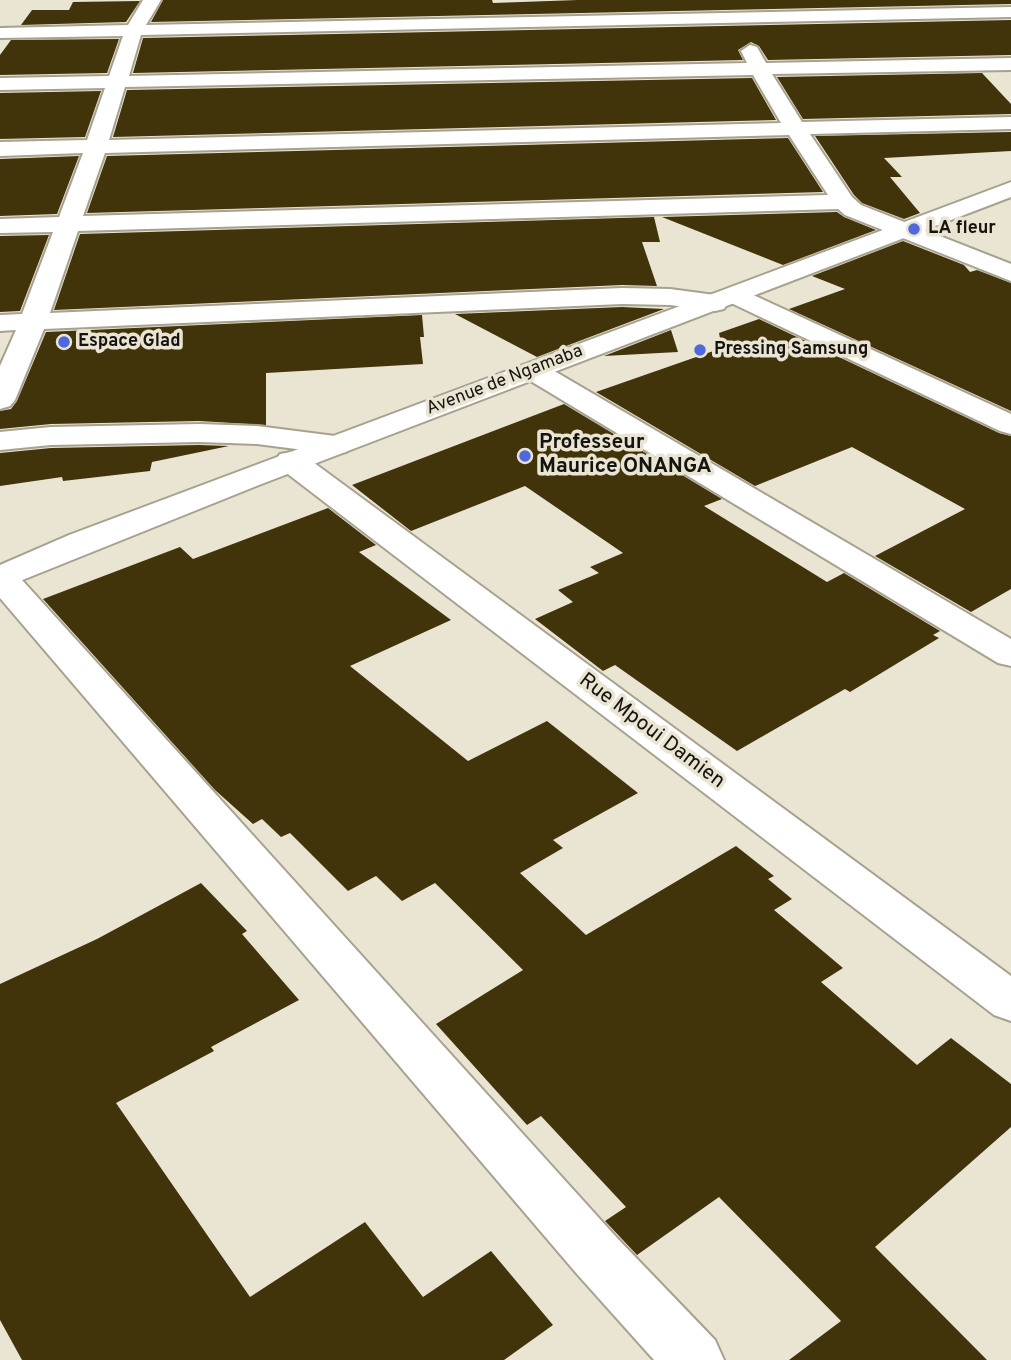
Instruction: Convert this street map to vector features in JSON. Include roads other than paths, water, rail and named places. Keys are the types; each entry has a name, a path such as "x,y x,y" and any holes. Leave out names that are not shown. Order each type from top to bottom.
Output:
{"street":[{"path":"0,400 33,322 96,147 134,29 152,0"},
{"path":"715,0 844,202 865,216 1011,273"},
{"path":"0,33 1011,12"},
{"path":"0,84 1011,64"},
{"path":"0,149 1011,123"},
{"name":"Avenue de Ngamaba","path":"1,577 81,542 291,461 1011,189"},
{"path":"0,226 844,202"},
{"path":"0,323 622,296 725,299 1011,425"},
{"path":"534,371 1011,655"},
{"path":"0,441 76,435 199,433 257,435 335,446"},
{"name":"Rue Mpoui Damien","path":"291,461 1011,1002"},
{"path":"1,577 597,1256 694,1360"}],"place":[{"name":"LA fleur","path":"914,229"},
{"name":"Espace Glad","path":"64,342"},
{"name":"Pressing Samsung","path":"700,350"},
{"name":"Professeur Maurice ONANGA","path":"525,456"}]}
